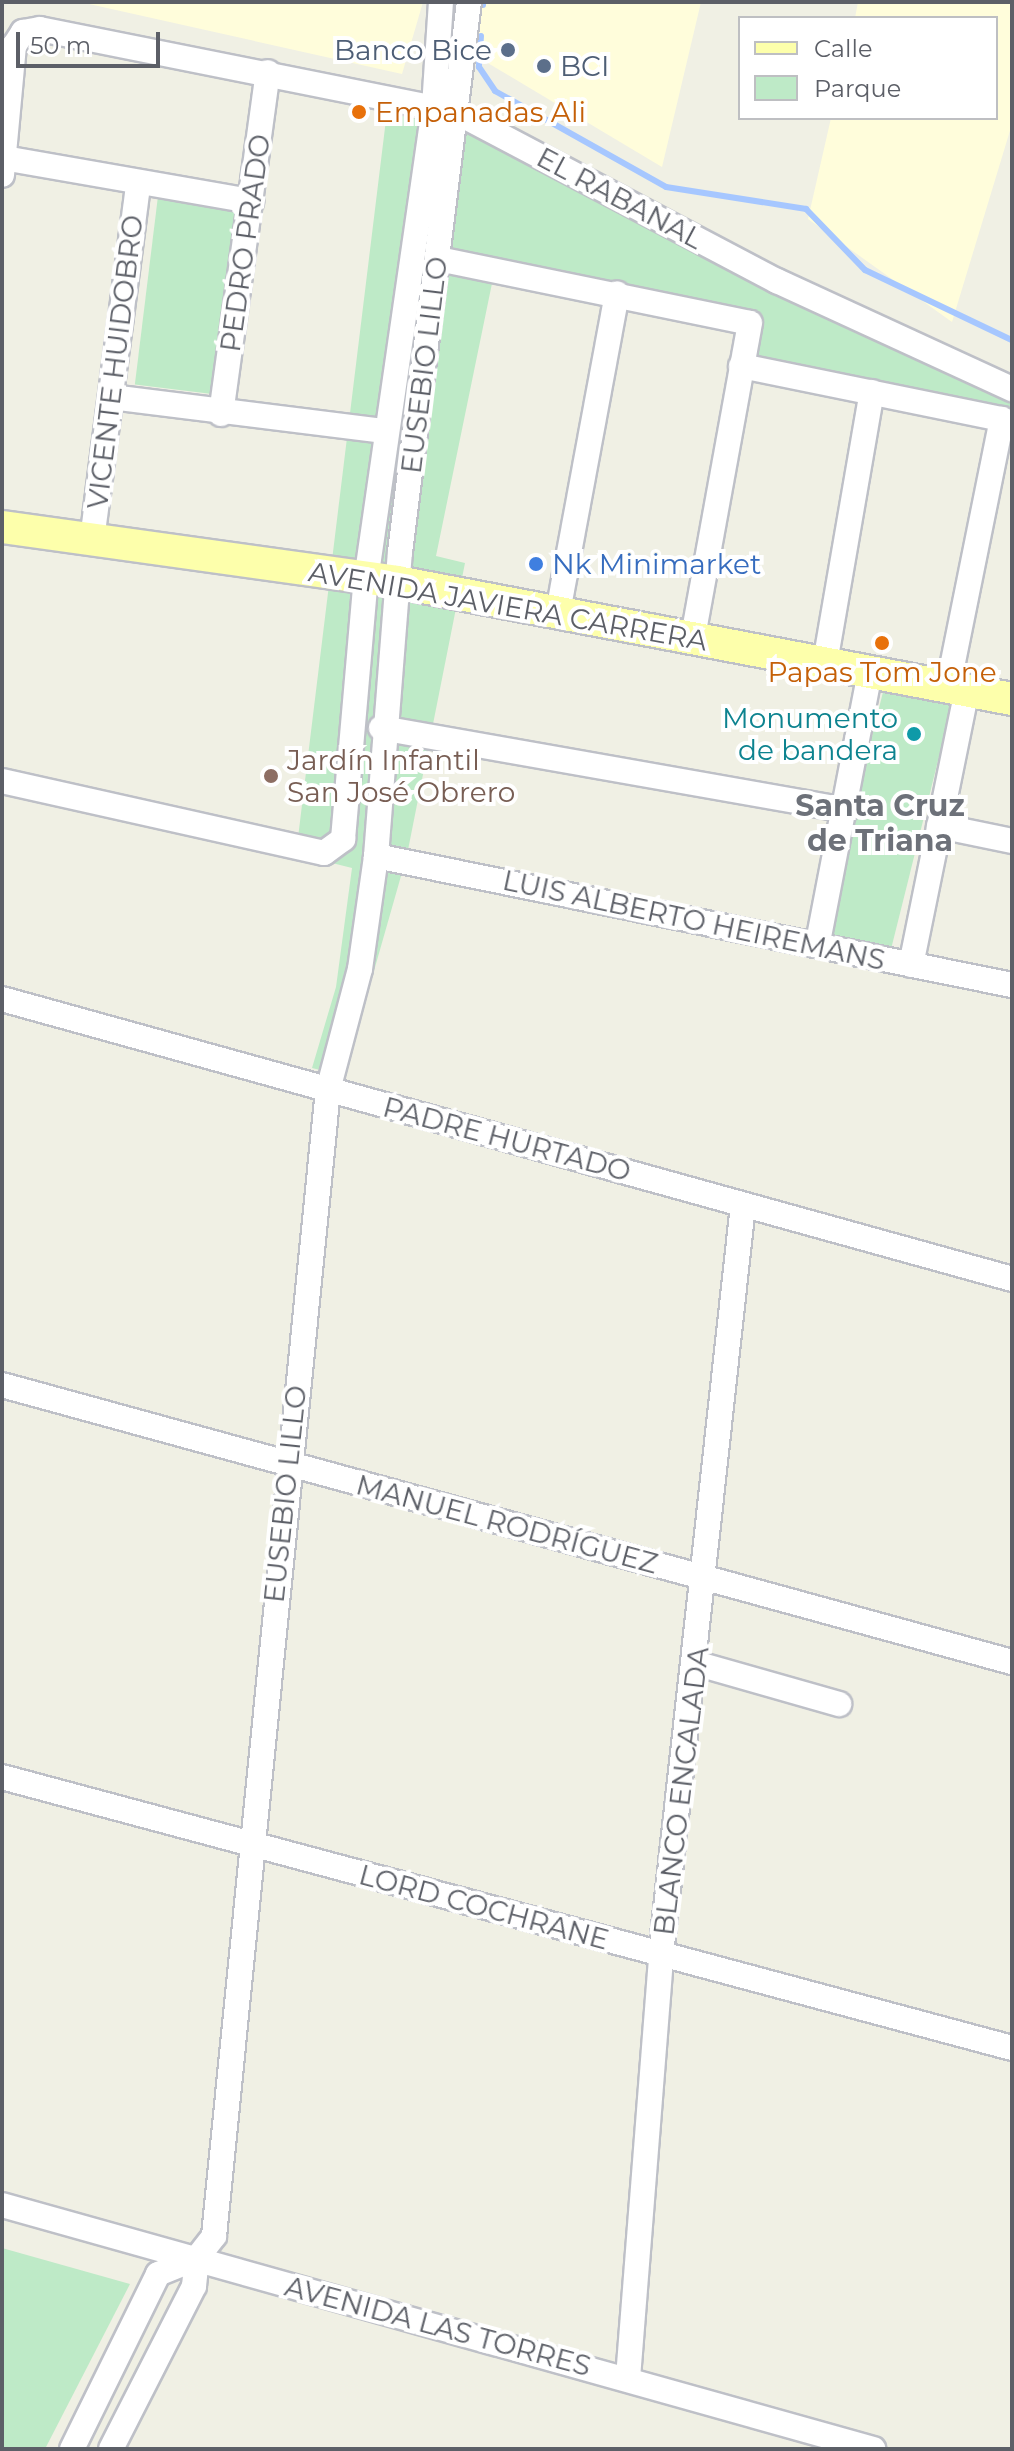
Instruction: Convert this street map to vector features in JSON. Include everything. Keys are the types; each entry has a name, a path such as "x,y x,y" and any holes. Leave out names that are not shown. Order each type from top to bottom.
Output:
{"main road":[{"name":"AVENIDA JAVIERA CARRERA","path":"2,527 382,580 1012,699"}],"street":[{"name":"EUSEBIO LILLO","path":"349,779 360,654 382,580 438,259 445,110 441,2"},
{"name":"EUSEBIO LILLO","path":"111,2449 194,2286 197,2258 214,2236 287,1463 328,1090 360,969 376,856 385,431 445,110 469,2"},
{"name":"EL RABANAL","path":"3,166 14,46 23,32 268,72 445,110 777,281 1012,389"},
{"name":"PEDRO PRADO","path":"221,414 268,72"},
{"path":"3,166 251,201"},
{"name":"VICENTE HUIDOBRO","path":"92,540 138,184"},
{"path":"438,259 617,293 750,323 693,638"},
{"path":"558,612 617,293"},
{"path":"741,366 1002,419 939,826 911,965"},
{"path":"825,663 872,392"},
{"path":"111,397 221,414 385,431"},
{"name":"EUSEBIO LILLO","path":"360,654 381,728"},
{"path":"818,942 846,810 870,672"},
{"path":"381,728 846,810"},
{"path":"2,781 324,853 343,839 349,779 376,786"},
{"path":"939,826 1012,841"},
{"name":"LUIS ALBERTO HEIREMANS","path":"376,856 818,942 1012,985"},
{"name":"PADRE HURTADO","path":"2,999 1012,1279"},
{"name":"BLANCO ENCALADA","path":"628,2378 661,1954 706,1579 743,1205"},
{"name":"MANUEL RODRÍGUEZ","path":"2,1385 1012,1662"},
{"path":"695,1663 839,1704"},
{"name":"LORD COCHRANE","path":"2,1777 249,1846 1012,2048"},
{"name":"AVENIDA LAS TORRES","path":"2,2205 873,2449"},
{"path":"72,2449 158,2274 197,2258"}],"shaded area":[{"path":"80,2 423,2 402,74"},
{"path":"481,2 701,2 662,167 476,56"},
{"path":"858,2 1012,2 1012,124 952,322 808,219 831,120 998,120 998,16 855,16"}],"green space":[{"path":"389,95 475,110 1012,389 1012,414 747,362 754,318 497,259 436,556 465,563 407,855 344,1076 312,1068 336,987 352,868 296,854"},
{"path":"158,196 245,207 222,395 135,385"},
{"path":"887,676 955,693 890,955 822,938"},
{"path":"2,2248 130,2284 45,2449 2,2449"}],"waterway":[{"path":"481,36 479,67 495,91 666,187 806,209 865,270 1012,340"}],"place":[{"name":"Banco Bice","path":"508,50"},
{"name":"BCI","path":"544,66"},
{"name":"Empanadas Ali","path":"359,112"},
{"name":"Nk Minimarket","path":"536,564"},
{"name":"Papas Tom Jone","path":"882,643"},
{"name":"Monumento de bandera","path":"914,734"},
{"name":"Jardín Infantil San José Obrero","path":"271,776"}],"district":[{"name":"Santa Cruz de Triana","path":"880,823"}]}
